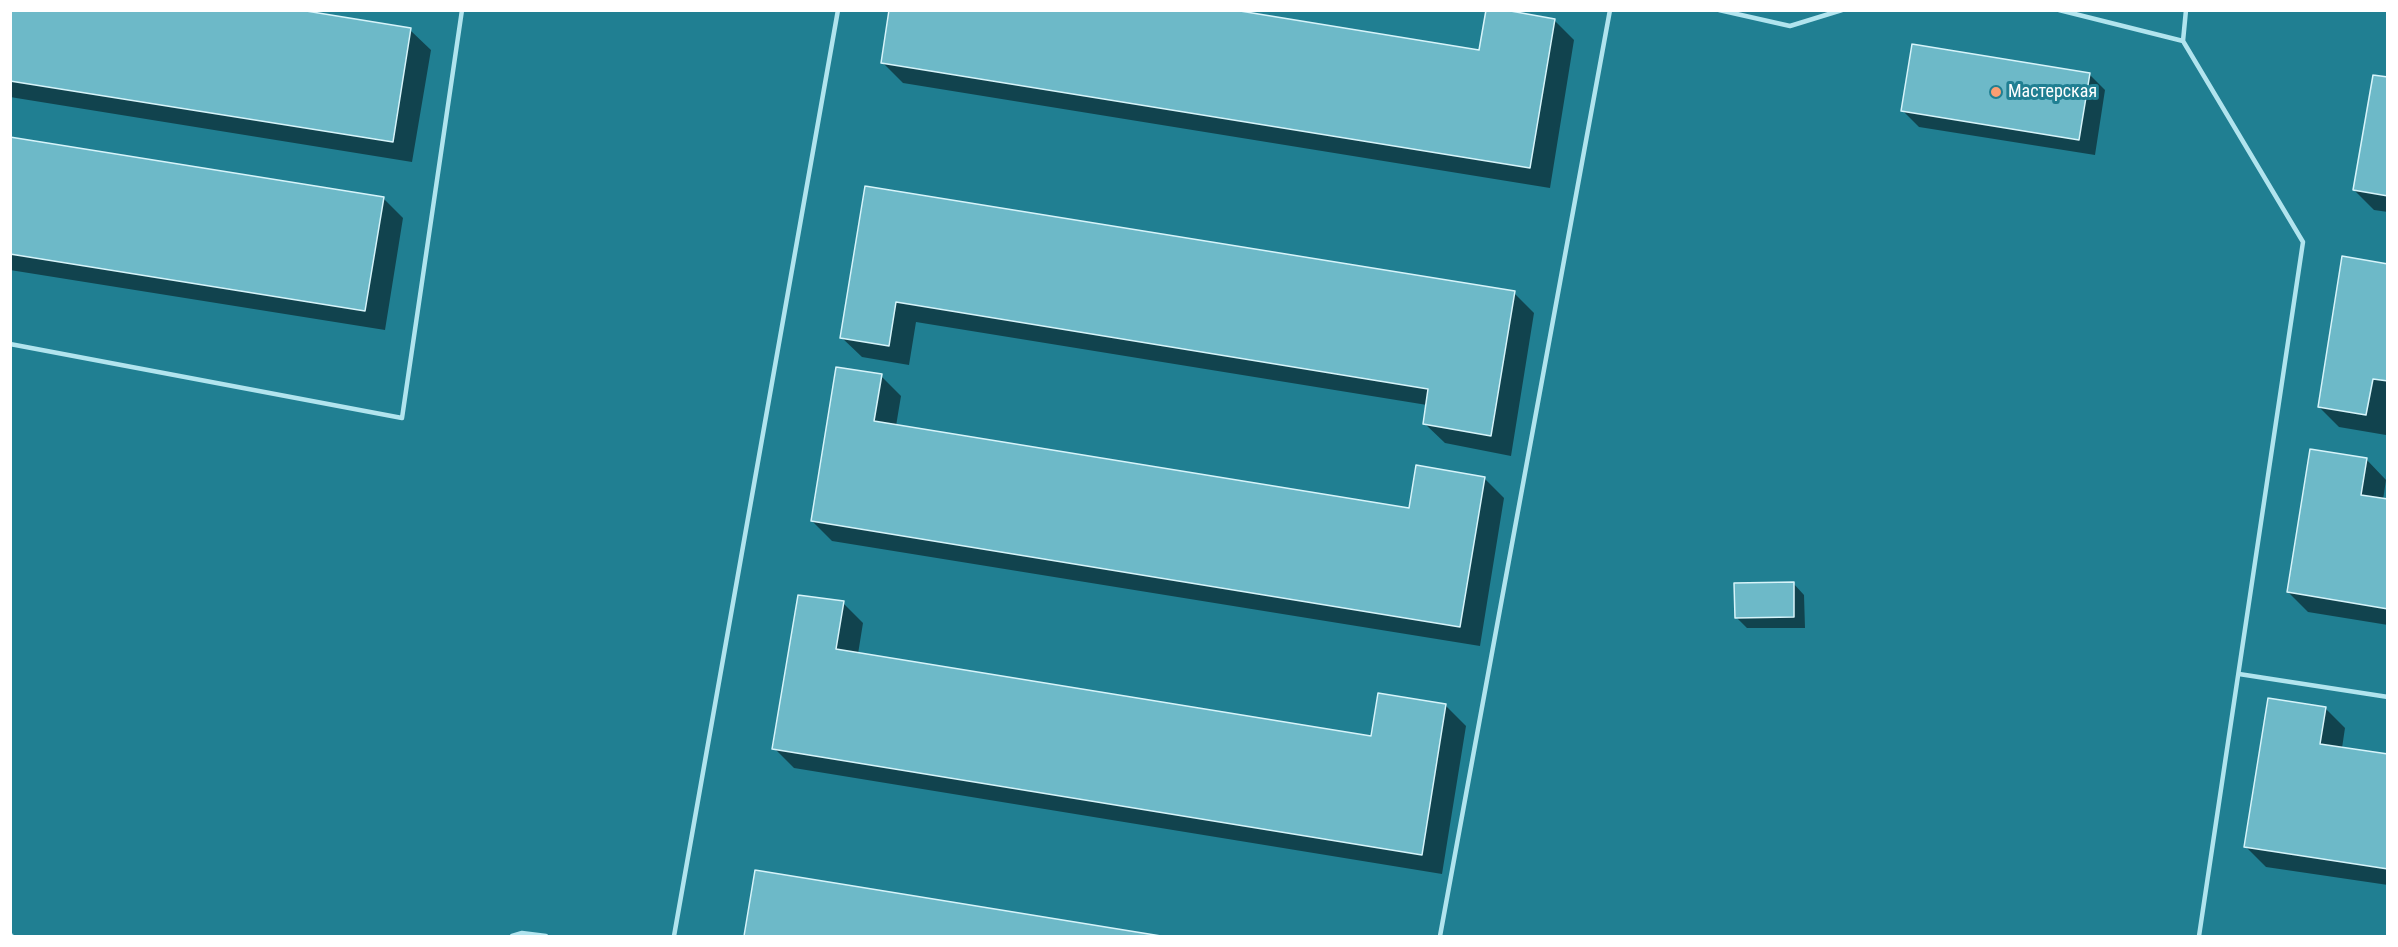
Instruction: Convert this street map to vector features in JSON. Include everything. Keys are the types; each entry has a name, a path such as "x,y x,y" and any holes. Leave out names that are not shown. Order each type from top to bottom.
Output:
{"lane":[{"path":"10,344 402,418 462,10"},
{"path":"674,936 838,10"},
{"path":"1440,936 1610,10"},
{"path":"1719,10 1790,26 1842,10"},
{"path":"2059,10 2183,41"},
{"path":"2186,10 2183,41 2303,242 2199,936"},
{"path":"2239,674 2388,697"},
{"path":"512,936 522,933 546,936"}],"building":[{"path":"10,10 300,10 411,28 393,142 10,81"},
{"path":"889,10 1234,10 1479,50 1486,10 1505,10 1555,19 1530,168 881,63"},
{"name":"Мастерская","path":"1912,44 2090,73 2079,140 1901,111"},
{"path":"2373,75 2388,77 2388,196 2353,190"},
{"path":"10,137 384,197 365,311 10,254"},
{"path":"865,186 1515,291 1491,436 1423,424 1428,389 896,302 889,346 840,338"},
{"path":"2342,256 2388,264 2388,381 2373,379 2366,415 2318,407"},
{"path":"836,367 882,374 874,421 1409,508 1416,465 1485,477 1460,627 811,521"},
{"path":"2310,449 2367,458 2361,495 2388,499 2388,609 2287,592"},
{"path":"1794,582 1794,617 1735,618 1734,583"},
{"path":"798,595 844,601 836,649 1371,736 1378,693 1446,704 1422,855 772,749"},
{"path":"2268,698 2326,707 2320,744 2388,754 2388,869 2244,847"},
{"path":"755,870 1161,936 744,936"}],"place":[{"name":"Мастерская","path":"1996,92"}]}
